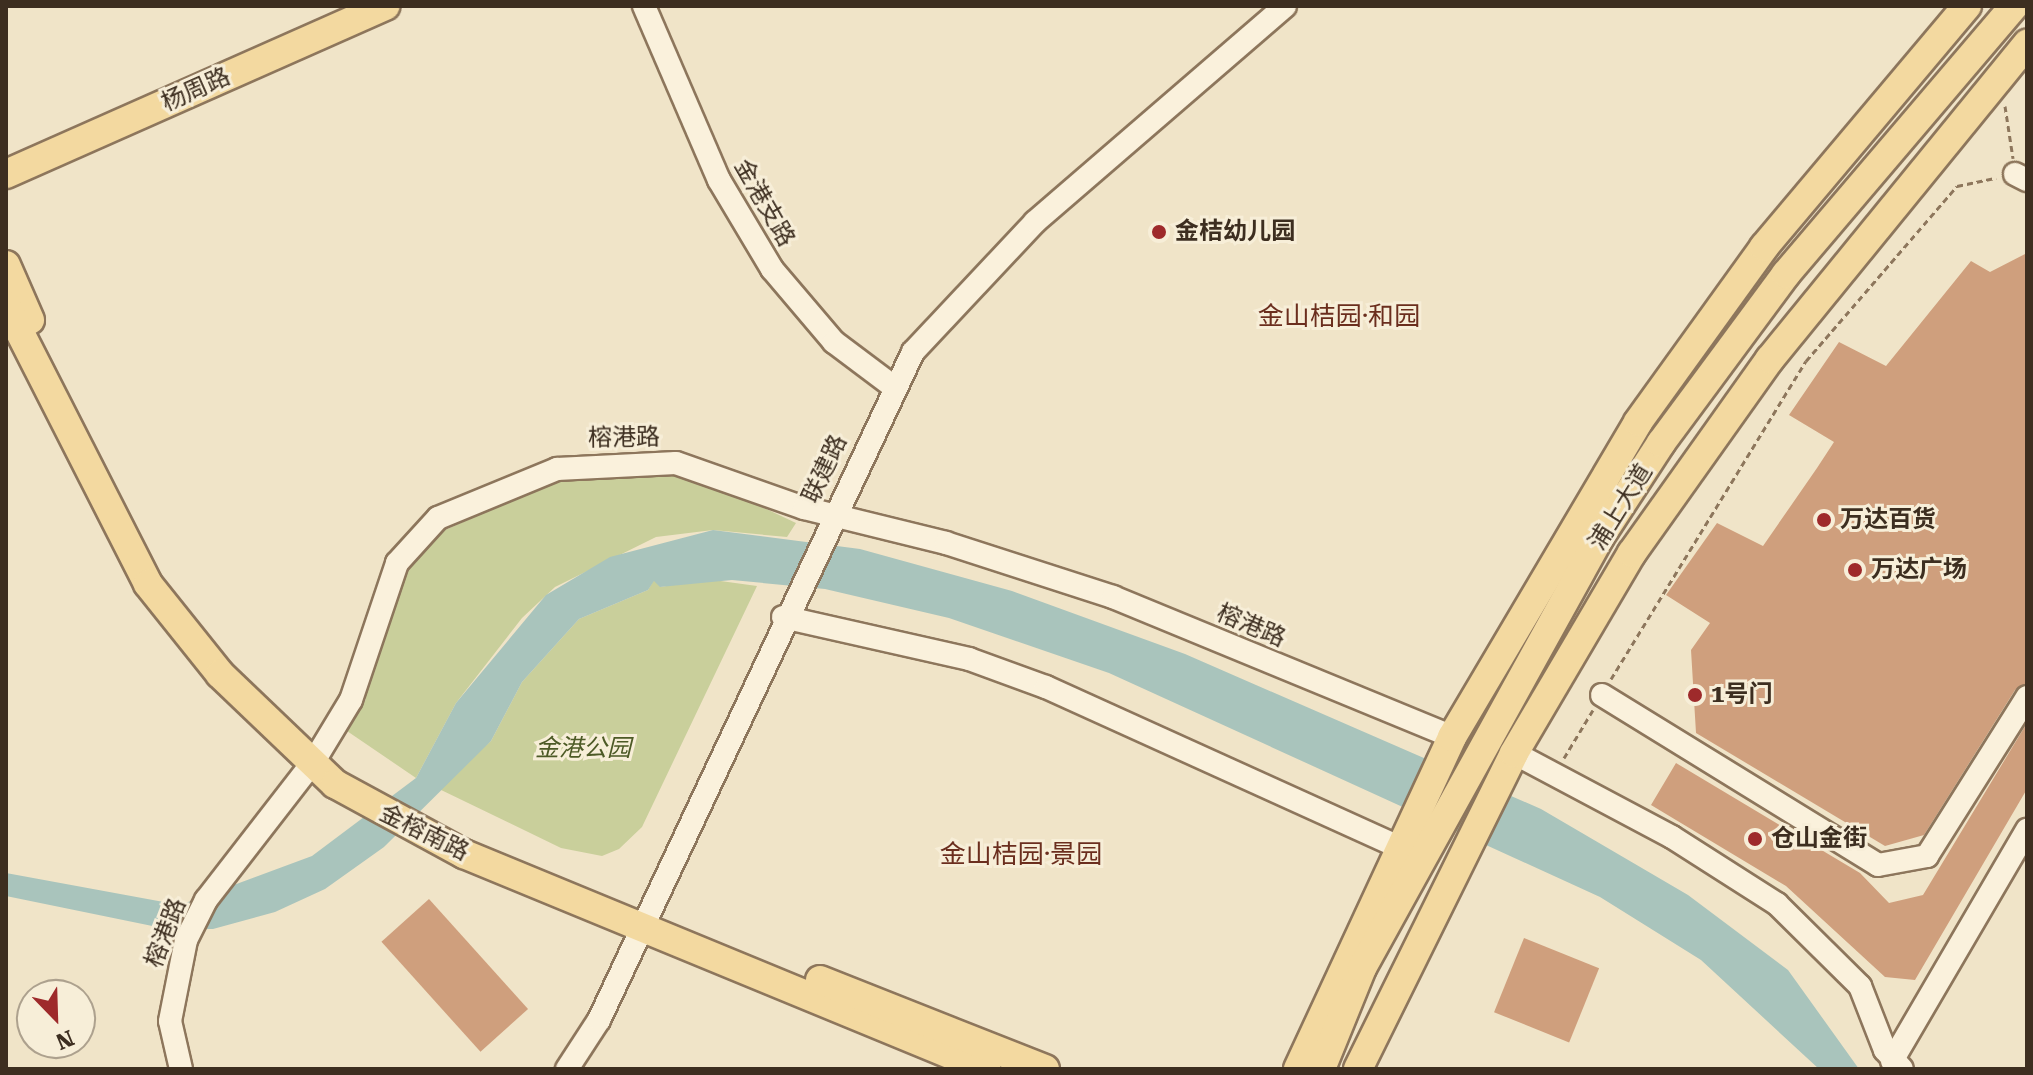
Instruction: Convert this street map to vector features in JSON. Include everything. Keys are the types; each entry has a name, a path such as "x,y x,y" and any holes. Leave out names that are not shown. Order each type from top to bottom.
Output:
{"main road":[{"name":"杨周路","path":"6,156 345,6"},
{"name":"杨周路","path":"6,174 386,6"},
{"name":"浦上大道","path":"1298,1069 1314,1027 1397,846 1452,737 1655,398 1773,236 1967,6"},
{"name":"浦上大道","path":"1321,1069 1362,968 1600,537 1661,443 1786,274 2010,13"},
{"path":"1358,1069 1514,753 1673,492 1884,213 2027,44"},
{"name":"金榕南路","path":"6,265 45,375"},
{"name":"金榕南路","path":"6,305 45,375 148,584 220,674 354,797 407,827 645,918 986,1069"},
{"path":"645,918 1045,1069"},
{"name":"浦上大道","path":"1288,1069 1314,1027"}],"street":[{"name":"金港支路","path":"644,6 719,180 772,269 834,342 894,387"},
{"name":"联建路","path":"567,1069 599,1020 783,617 894,387 926,334 996,258 1285,6"},
{"name":"榕港路","path":"181,1069 170,1021 186,940 220,880 314,761 359,683 397,563 426,527 455,508 569,467 655,460 832,515 946,543 1113,597 1452,737"},
{"path":"783,617 969,659 1046,687 1397,846"},
{"path":"1602,695 1878,865 1927,856 2027,697"},
{"path":"1514,753 1555,773 1777,904 1860,986 1897,1065"},
{"path":"1897,1065 2027,830"}],"path":[{"path":"1555,773 1806,361 1957,186 2021,177 2001,75"}],"green space":[{"path":"669,474 705,480 796,523 787,537 713,530 656,537 555,587 522,618 456,703 416,778 347,731 366,699 361,692 400,573 427,538 563,478"},
{"name":"金港公园","path":"706,579 757,586 642,827 619,849 602,856 561,848 437,788 491,741 522,682 579,619 648,590 654,580 661,587"}],"water":[{"path":"713,530 860,549 1012,591 1185,654 1541,809 1688,895 1788,970 1859,1069 1819,1069 1701,960 1600,897 1109,673 949,618 825,589 732,580 660,587 654,581 648,590 579,619 522,682 491,741 384,847 325,889 275,912 213,929 167,929 6,896 6,873 180,905 312,856 416,778 456,703 546,595 610,557"}],"building":[{"name":"万达广场","path":"2027,253 2027,683 2015,690 1924,835 1885,846 1696,733 1691,650 1710,623 1666,595 1717,523 1763,546 1817,468 1834,442 1789,415 1839,342 1886,366 1971,261 1990,272"},
{"name":"仓山金街","path":"2027,723 2027,789 1915,980 1885,977 1786,886 1651,805 1676,763 1860,873 1889,903 1923,895"},
{"path":"429,899 528,1009 480,1052 381,942"},
{"path":"1524,938 1599,968 1569,1043 1494,1012"}],"place":[{"name":"金桔幼儿园","path":"1159,232"},
{"name":"万达百货","path":"1824,520"},
{"name":"万达广场","path":"1855,570"},
{"name":"1号门","path":"1695,695"},
{"name":"仓山金街","path":"1755,839"}],"district":[{"name":"金山桔园·和园","path":"1339,317"},
{"name":"金山桔园·景园","path":"1021,855"}]}
